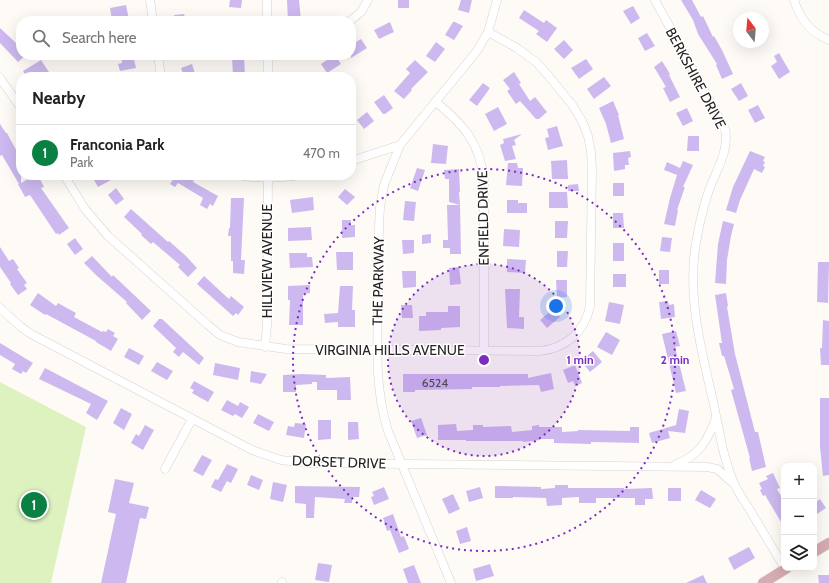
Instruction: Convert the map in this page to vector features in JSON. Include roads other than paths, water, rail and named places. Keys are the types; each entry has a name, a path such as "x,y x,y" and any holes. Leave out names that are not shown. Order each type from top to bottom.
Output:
{"main road":[{"path":"817,550 829,543"},
{"path":"763,583 781,571"}],"street":[{"path":"150,0 152,16"},
{"path":"267,0 267,16"},
{"path":"356,16 362,12 368,0"},
{"name":"THE PARKWAY","path":"451,583 401,464 388,431 381,407 378,386 377,350 380,207 384,185 400,145 477,50 488,32 497,0"},
{"name":"BERKSHIRE DRIVE","path":"655,0 725,129 726,143 709,191 700,223 695,250 693,276 696,326 726,460 733,483 781,561"},
{"path":"794,0 801,17 808,27 818,35 829,40"},
{"name":"VIRGINIA HILLS AVENUE","path":"67,180 85,209 108,236 208,326 220,335 238,342 286,349 551,350 573,337 583,326 589,312 591,296 592,170 588,136 578,114 548,74 526,54 488,32"},
{"path":"159,60 160,72"},
{"path":"268,60 268,72"},
{"path":"0,78 16,101"},
{"name":"ENFIELD DRIVE","path":"436,102 454,117 468,132 477,149 483,168 484,350"},
{"path":"356,160 400,145"},
{"name":"HILLVIEW AVENUE","path":"265,347 267,325 268,180"},
{"name":"DORSET DRIVE","path":"0,308 6,315 31,334 252,450 281,460 308,463 706,466 717,469 733,483"},
{"name":"DORSET DRIVE","path":"669,466 687,460 695,454 704,444 711,432 716,417"},
{"path":"165,469 192,419"}],"place":[{"name":"Franconia Park","path":"34,505"}]}
